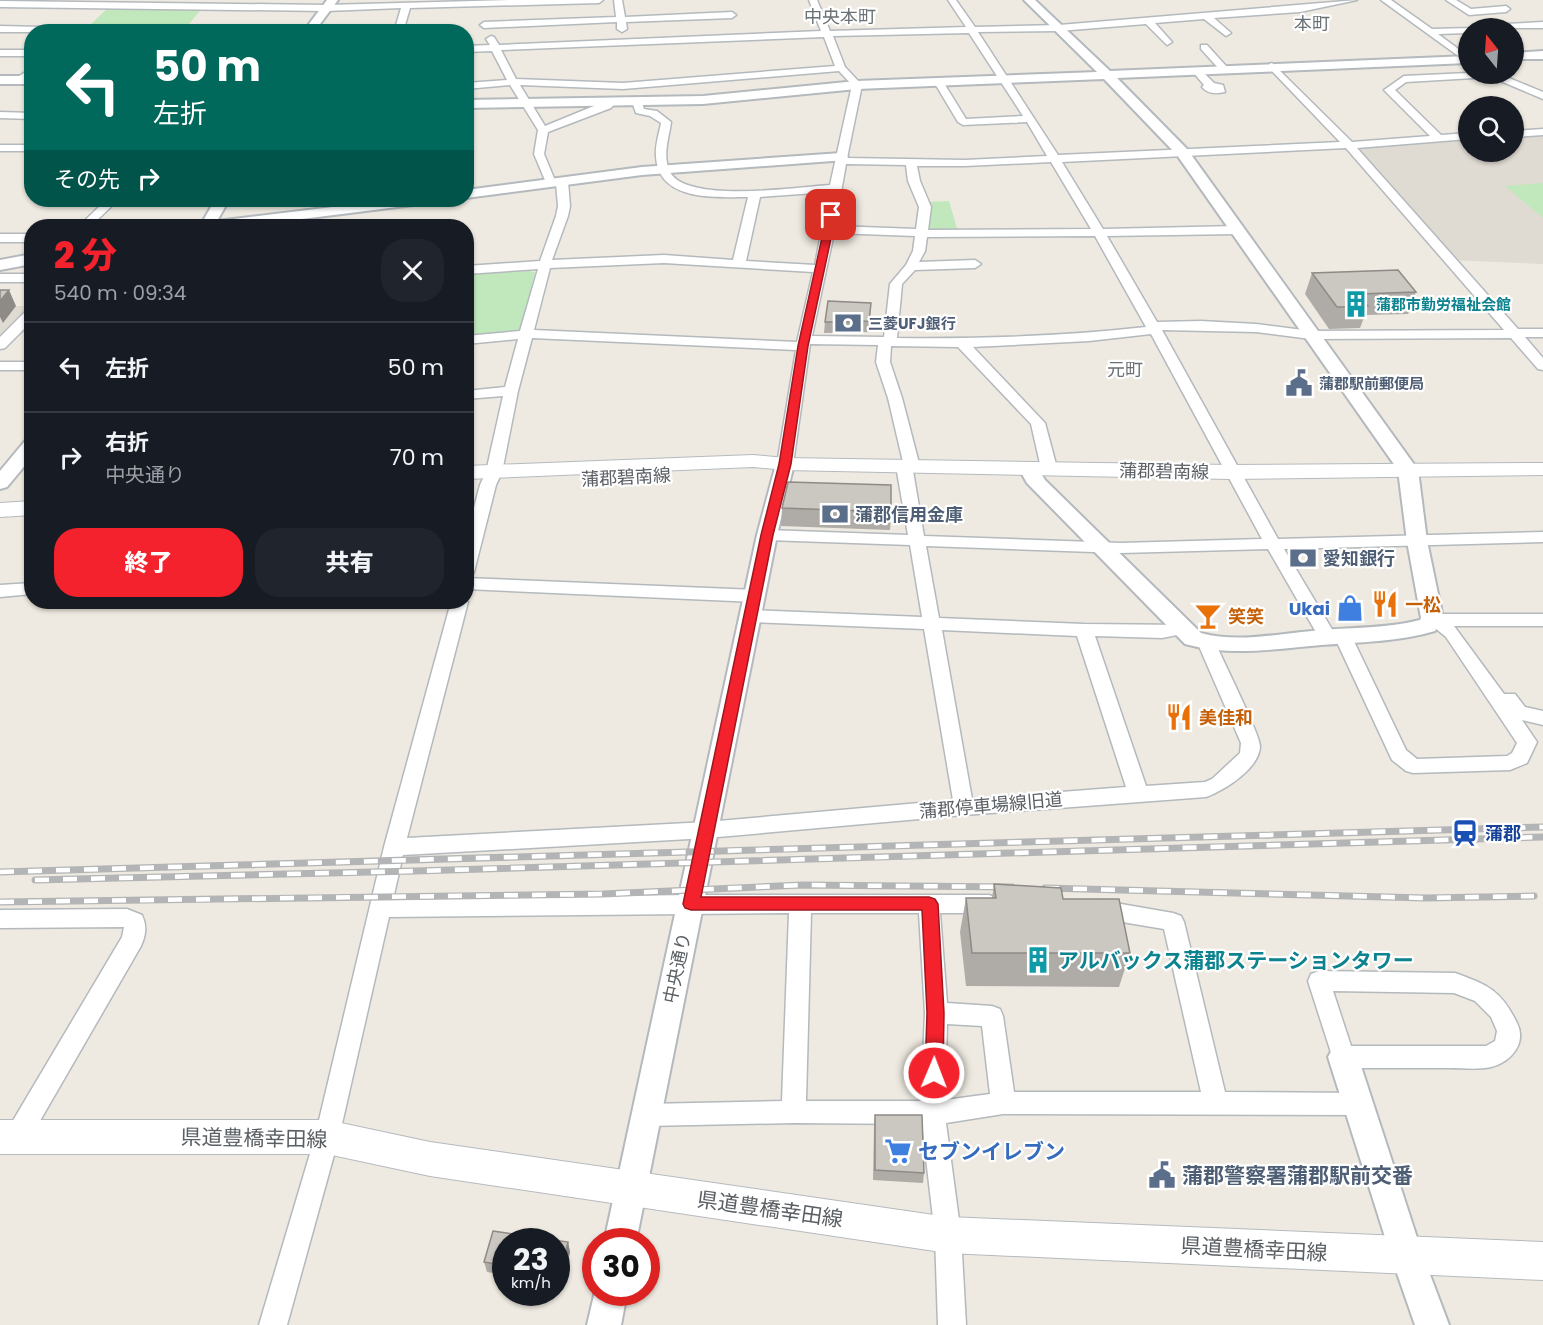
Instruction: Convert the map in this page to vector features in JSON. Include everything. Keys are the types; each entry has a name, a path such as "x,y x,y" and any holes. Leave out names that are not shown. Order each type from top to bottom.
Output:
{"main road":[{"name":"蒲郡碧南線","path":"474,475 491,478 753,470 785,464 1231,472 1543,469"},
{"name":"蒲郡碧南線","path":"474,483 491,478"},
{"path":"0,494 24,493"},
{"path":"0,510 24,508"},
{"name":"県道豊橋幸田線","path":"8,1137 327,1137 430,1159 948,1235 1543,1261"}],"street":[{"path":"3,3 406,6 598,0"},
{"path":"618,0 624,43"},
{"path":"813,0 841,68 857,85"},
{"path":"952,0 1055,159 1154,328 1272,545 1336,637 1399,755 1413,766 1510,763 1520,758 1527,742 1522,733 1452,633 1432,618 1417,541 1408,470 1182,152 1029,0"},
{"path":"484,24 620,19 735,23 828,34 1059,28 1300,9 1314,2 1353,0"},
{"path":"1385,0 1458,52"},
{"path":"1450,0 1469,12 1506,9"},
{"path":"473,3 513,82 543,130 539,154 557,182 564,206 545,264 474,542"},
{"path":"91,24 112,4"},
{"path":"314,24 330,4"},
{"path":"400,24 406,6"},
{"path":"1207,17 1226,33"},
{"path":"1149,21 1167,42"},
{"path":"474,49 624,43 735,23"},
{"path":"1524,26 1543,25"},
{"path":"0,29 24,28"},
{"path":"1432,32 1458,31"},
{"path":"1204,47 1223,68"},
{"path":"0,53 24,53"},
{"path":"1524,56 1543,55"},
{"path":"474,104 703,100 857,85 1223,68 1458,60"},
{"path":"1272,66 1349,145 1543,366"},
{"path":"474,85 513,82 631,85 841,68"},
{"path":"1196,70 1211,86"},
{"path":"1438,138 1389,90 1404,79 1458,76"},
{"path":"0,80 24,80"},
{"path":"939,82 963,122 1030,118"},
{"path":"1516,84 1543,96"},
{"path":"631,85 632,102 640,111 653,113 666,122 660,157 664,170 670,182 690,193 755,194 835,188"},
{"name":"中央通り","path":"623,1228 767,535 785,464 804,343 857,85"},
{"path":"543,130 610,103"},
{"path":"0,115 24,116"},
{"path":"1524,133 1543,132"},
{"path":"474,193 664,170 841,159 911,163 1055,159 1349,145 1458,137"},
{"path":"0,148 24,147"},
{"path":"911,163 914,181 925,207 919,251 911,266 896,284 883,362 895,398 908,466 918,542 964,807"},
{"path":"739,262 755,194"},
{"path":"92,219 105,207"},
{"path":"283,219 357,207"},
{"path":"827,229 921,234 1098,234 1237,230"},
{"path":"0,238 24,238"},
{"path":"474,269 664,259 739,262 820,269"},
{"path":"0,265 24,260"},
{"path":"911,266 975,264"},
{"path":"0,278 24,278"},
{"path":"0,345 24,322"},
{"path":"474,338 528,334 804,343 962,343 1089,337 1154,328 1201,325 1256,328 1311,335 1543,333"},
{"path":"962,343 1038,423 1037,483 1193,639 1207,644 1228,645 1336,637 1411,630 1427,626 1432,618"},
{"path":"0,366 24,366"},
{"path":"474,394 511,392"},
{"path":"0,483 24,454"},
{"path":"767,535 1102,548 1543,537"},
{"path":"474,584 932,623 1162,632 1181,629"},
{"path":"0,591 24,589"},
{"path":"273,1325 327,1137 394,848 457,609"},
{"path":"1432,618 1470,621 1543,621"},
{"path":"1084,630 1138,793"},
{"name":"蒲郡停車場線旧道","path":"394,848 707,830 964,807 1206,789 1219,784 1249,756 1251,742 1207,644"},
{"path":"1472,664 1486,667 1519,713 1543,718"},
{"path":"381,909 691,904 1008,904"},
{"path":"794,1112 800,904"},
{"path":"929,904 936,1013 933,1113 948,1235 952,1325"},
{"path":"1076,905 1173,922 1216,1103"},
{"path":"0,919 128,918 134,921 135,930 133,939 8,1137"},
{"path":"1343,1057 1489,1057 1506,1047 1509,1031 1499,1010 1483,994 1455,983 1319,981 1343,1057 1358,1104 1407,1256 1432,1325"},
{"path":"936,1013 992,1016 1003,1103"},
{"path":"646,1115 794,1112 933,1113 1003,1103 1358,1104"},
{"path":"604,1325 608,1306"}],"shaded area":[{"path":"1543,132 1543,264 1449,260 1349,145 1458,137 1458,162 1524,162 1524,133"},
{"path":"0,306 24,306 24,314 0,336"}],"green space":[{"path":"112,4 204,6 189,24 91,24"},
{"path":"1543,183 1543,218 1505,186"},
{"path":"949,201 958,232 917,232 926,202"},
{"path":"535,272 520,331 474,335 474,274"}],"building":[{"path":"1398,270 1416,292 1359,294 1368,306 1341,307 1337,307 1312,273"},
{"path":"0,290 9,290 0,301"},
{"path":"828,301 871,303 869,321 825,322"},
{"path":"788,482 891,485 891,512 782,508"},
{"path":"994,884 1061,888 1063,899 1119,899 1130,953 972,953 966,898 996,898"},
{"name":"セブンイレブン","path":"875,1115 922,1115 924,1173 875,1170"},
{"path":"492,1234 492,1263 484,1262"}],"railway":[{"path":"0,872 1543,827"},
{"path":"35,880 415,871 1543,837"},
{"path":"0,902 603,894 802,885 1012,887"},
{"path":"1045,888 1425,898 1534,896"}],"place":[{"name":"蒲郡市勤労福祉会館","path":"1356,304"},
{"name":"三菱UFJ銀行","path":"848,323"},
{"name":"蒲郡駅前郵便局","path":"1299,383"},
{"name":"蒲郡信用金庫","path":"835,514"},
{"name":"愛知銀行","path":"1303,558"},
{"name":"一松","path":"1385,604"},
{"name":"Ukai","path":"1350,608"},
{"name":"笑笑","path":"1208,616"},
{"name":"美佳和","path":"1179,717"},
{"name":"蒲郡","path":"1465,833"},
{"name":"アルバックス蒲郡ステーションタワー","path":"1038,960"},
{"name":"セブンイレブン","path":"898,1151"},
{"name":"蒲郡警察署蒲郡駅前交番","path":"1162,1175"}],"district":[{"name":"中央本町","path":"840,16"},
{"name":"本町","path":"1312,23"},
{"name":"元町","path":"1125,369"}],"route":[{"path":"831,215 825,252 803,346 785,464 767,535 691,904 929,904 936,1013 934,1073"}]}
